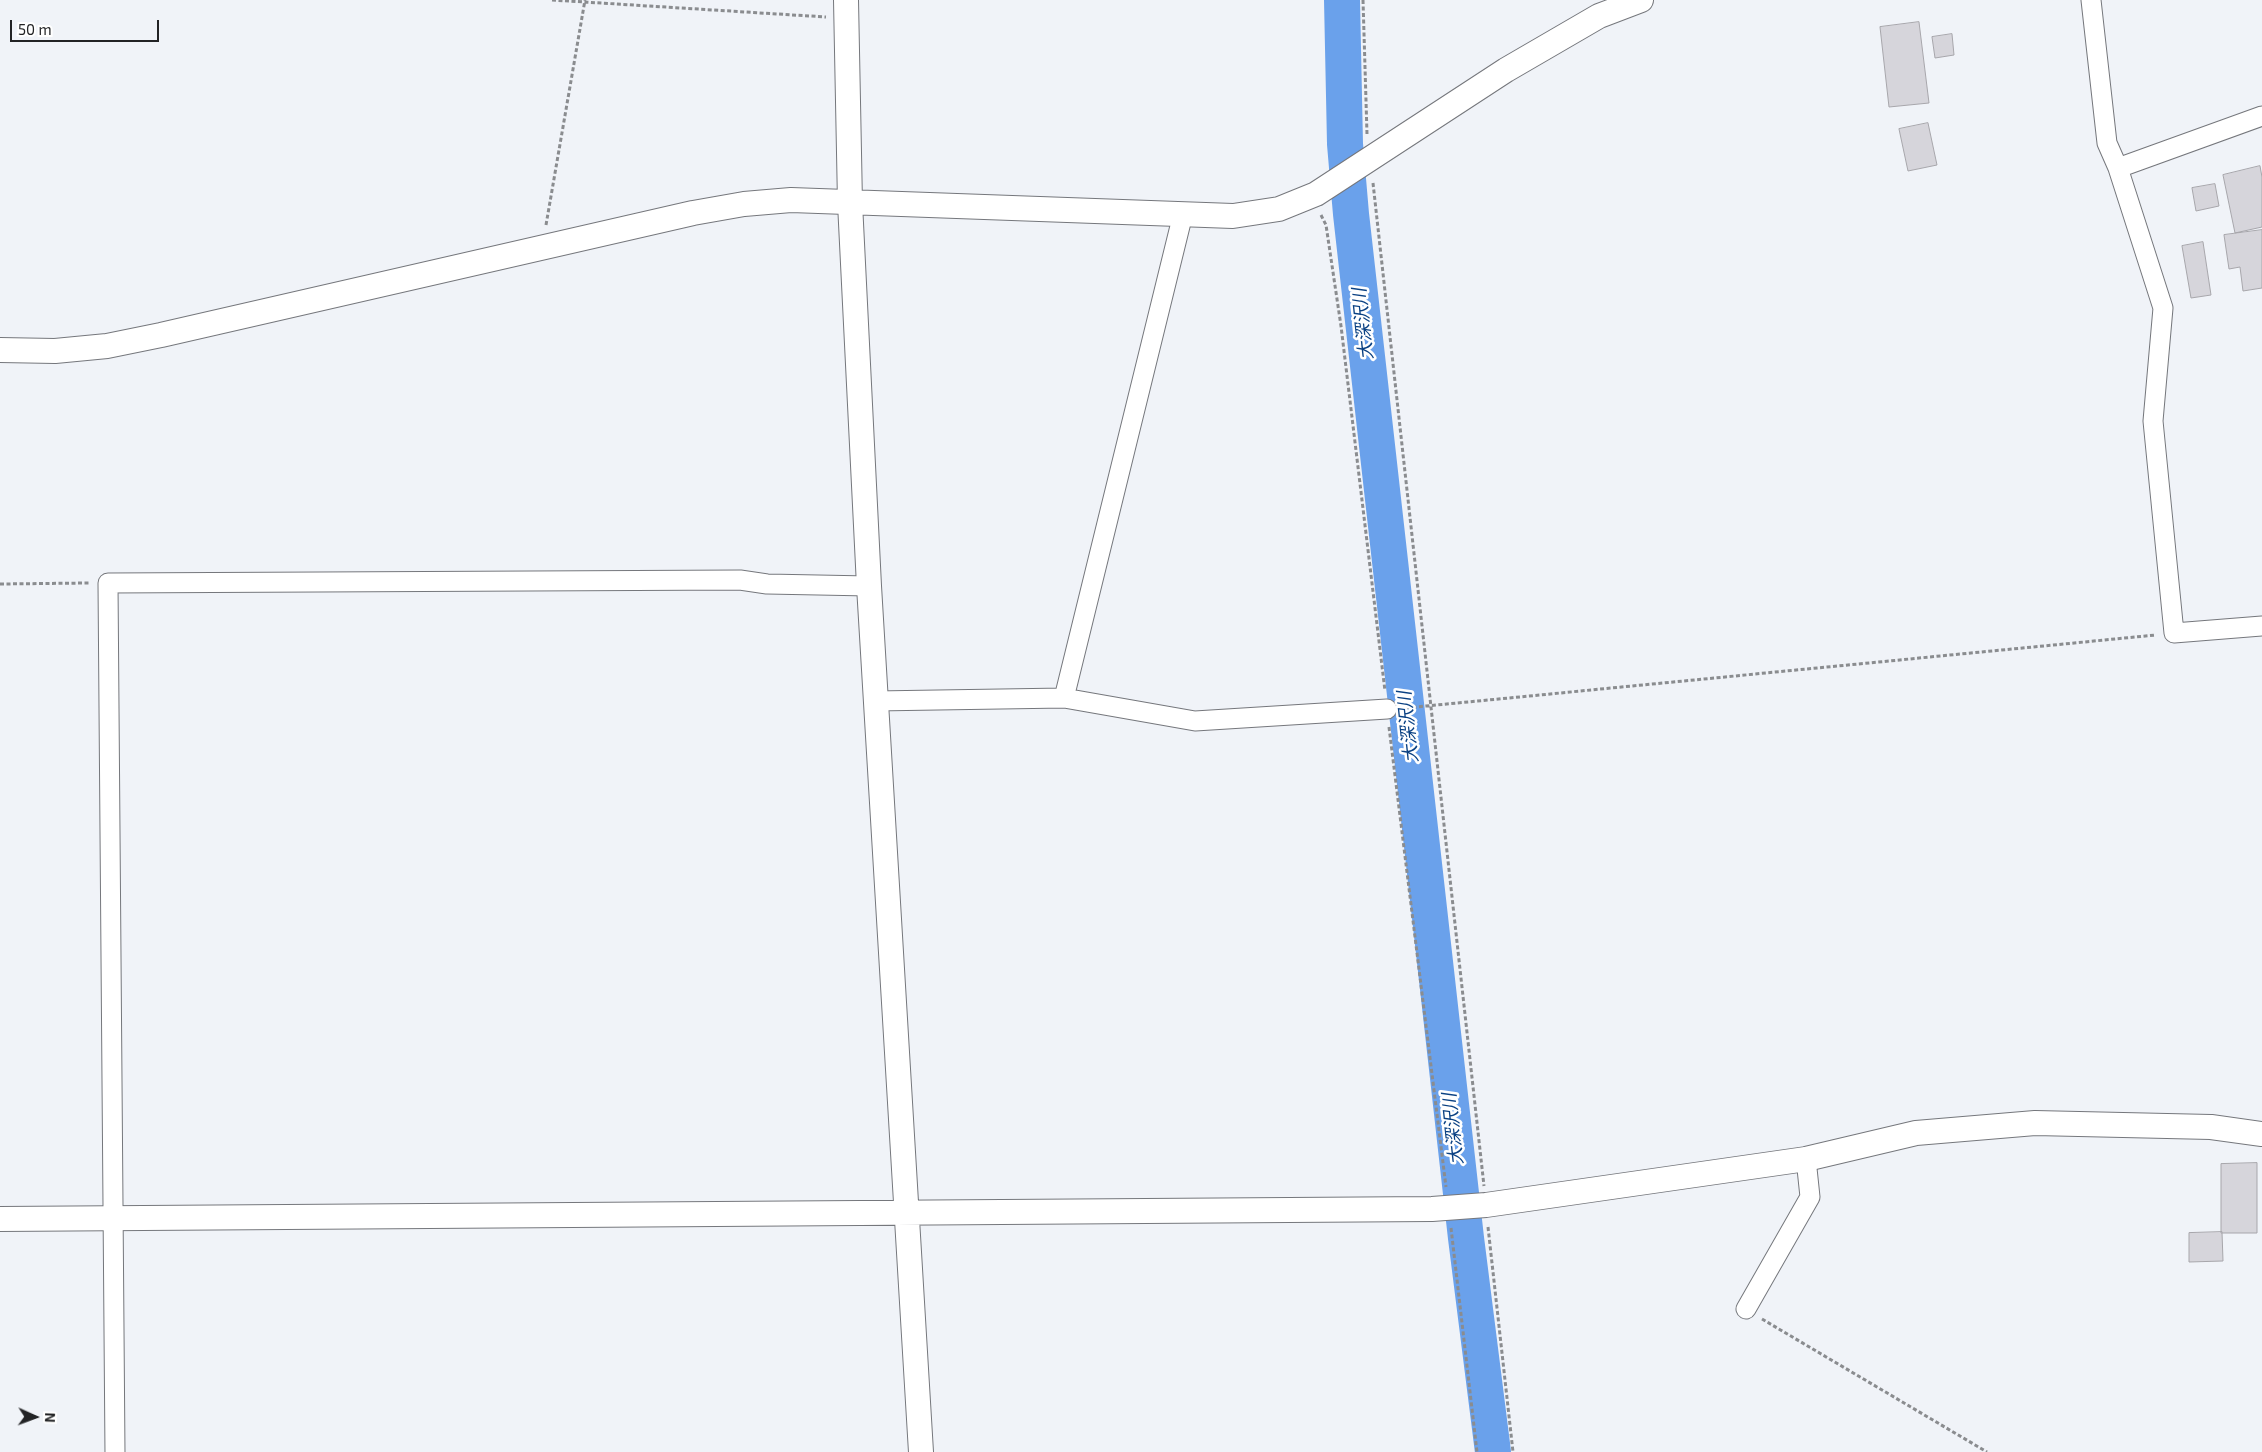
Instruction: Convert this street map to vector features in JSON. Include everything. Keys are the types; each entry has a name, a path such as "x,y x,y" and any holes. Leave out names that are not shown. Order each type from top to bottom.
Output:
{"street":[{"path":"0,350 55,351 116,344 693,213 744,204 791,200 1233,216 1279,209 1316,194 1371,160 1506,70 1599,16 1642,0"},
{"path":"2091,0 2107,143 2118,168 2163,308 2153,421 2174,633 2262,626"},
{"path":"847,9 850,202 868,586 921,1452"},
{"path":"2118,168 2262,116"},
{"path":"1064,698 1183,214"},
{"path":"115,1452 108,583 740,580 767,584 868,586"},
{"path":"875,701 1064,698 1195,721 1387,709"},
{"path":"0,1219 1448,1208 1486,1205 1806,1159 1916,1133 2035,1123 2211,1127 2262,1134"},
{"path":"1746,1309 1810,1197 1806,1159"}],"path":[{"path":"552,0 847,9"},
{"path":"1363,0 1366,125 1513,1452"},
{"path":"542,248 584,1"},
{"path":"0,584 108,583"},
{"path":"1387,709 2174,633"},
{"path":"1448,1208 1477,1452"},
{"path":"1746,1309 1988,1452"}],"building":[{"path":"1919,22 1929,103 1889,107 1880,27"},
{"path":"1952,34 1954,55 1935,58 1932,37"},
{"path":"1928,123 1937,165 1908,171 1899,129"},
{"path":"2260,166 2262,177 2262,227 2235,233 2223,175"},
{"path":"2215,184 2219,206 2196,211 2192,188"},
{"path":"2262,230 2262,288 2243,291 2240,267 2229,269 2224,235"},
{"path":"2203,242 2211,295 2191,298 2182,246"},
{"path":"2257,1163 2257,1233 2221,1233 2221,1164"},
{"path":"2222,1232 2223,1261 2189,1262 2189,1233"}],"waterway":[{"name":"大深沢川","path":"1342,0 1345,144 1351,214 1466,1238 1493,1452"}]}
